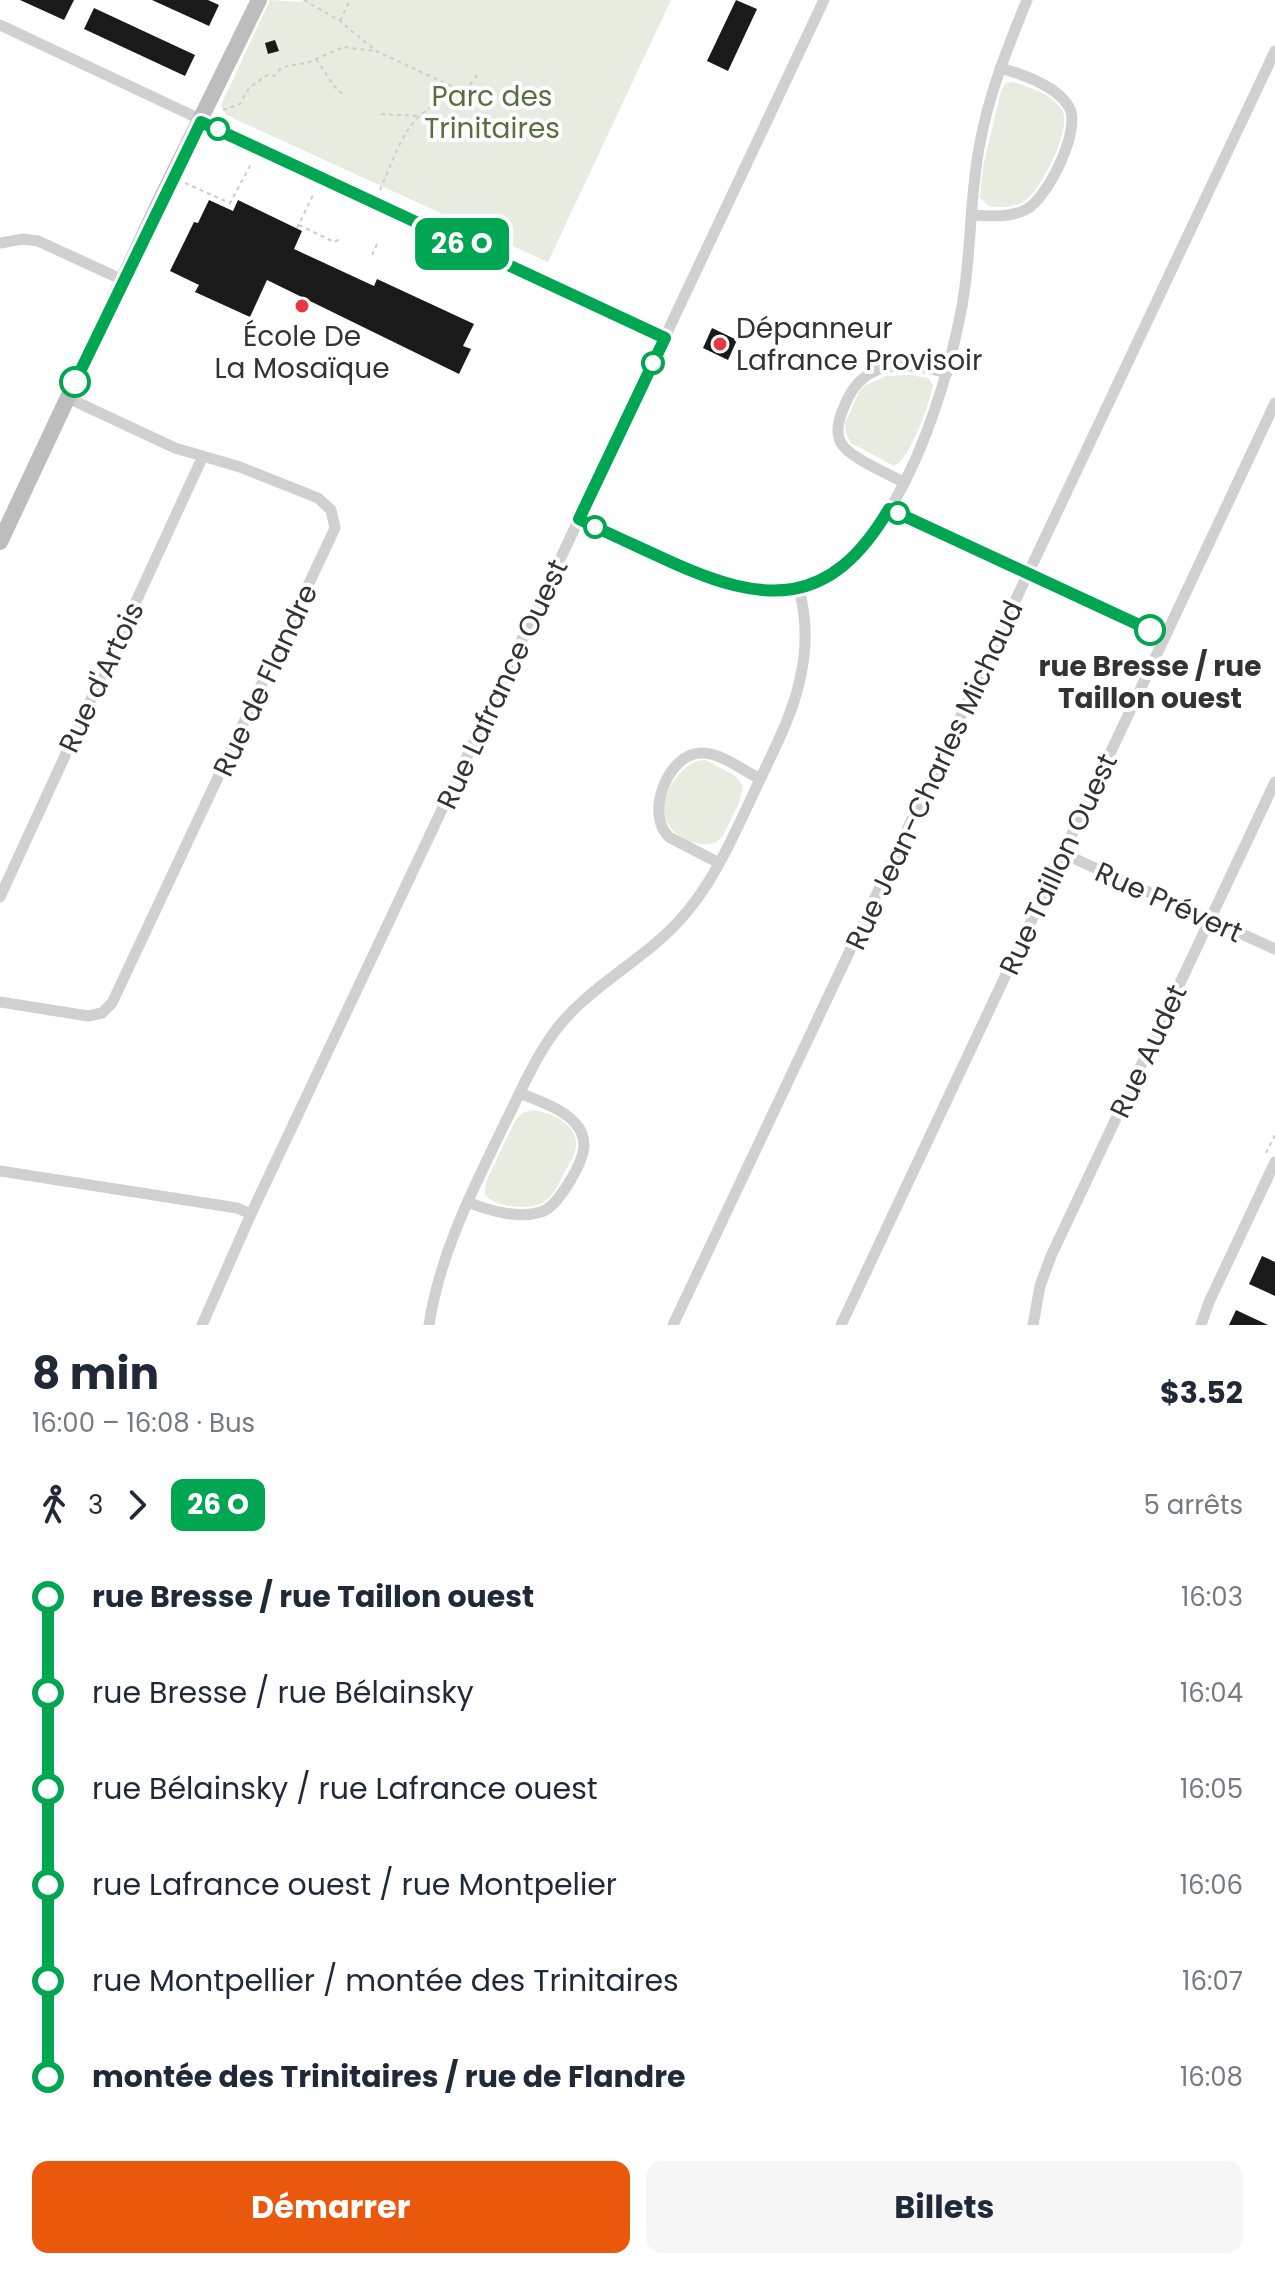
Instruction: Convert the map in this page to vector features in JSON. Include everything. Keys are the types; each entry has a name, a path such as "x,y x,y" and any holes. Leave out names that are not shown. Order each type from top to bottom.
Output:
{"street":[{"path":"0,542 259,0"},
{"name":"Rue Lafrance Ouest","path":"202,1325 251,1214 824,0"},
{"path":"579,519 727,585 773,592 799,589 828,577 871,538 903,482 947,373 962,304 979,147 1000,68 1027,0"},
{"path":"0,25 665,338"},
{"name":"Rue Jean-Charles Michaud","path":"673,1325 1275,51"},
{"path":"972,215 1019,213 1032,206 1054,173 1073,132 1072,111 1062,98 1031,80 1000,68"},
{"path":"0,243 23,239 45,243 123,280"},
{"path":"903,482 843,445 838,429 842,412 854,385 874,371 908,368 947,373"},
{"name":"Rue de Flandre","path":"0,1002 88,1016 102,1013 112,1003 334,532 333,514 322,500 240,467 167,444 68,398"},
{"name":"Rue Taillon Ouest","path":"841,1325 1275,403"},
{"name":"Rue d'Artois","path":"0,897 203,456"},
{"path":"889,509 1165,637"},
{"path":"429,1325 439,1274 468,1202 520,1093 560,1025 670,930 698,898 719,863 780,738 800,679 805,625 799,589"},
{"path":"719,863 676,841 662,830 657,809 666,782 679,762 687,756 701,753 714,756 760,779"},
{"name":"Rue Audet","path":"1033,1325 1044,1272 1275,782"},
{"name":"Rue Prévert","path":"1064,854 1275,949"},
{"path":"468,1202 500,1212 541,1212 552,1206 561,1195 580,1160 584,1140 575,1123 520,1093"},
{"path":"1201,1325 1275,1162"},
{"path":"0,1171 237,1208 251,1214"}],"path":[{"path":"304,0 340,21 376,51 464,92"},
{"path":"340,21 350,0"},
{"path":"221,111 240,104 249,88 267,75 274,76 282,67 316,59 343,47 376,51"},
{"path":"316,59 329,76 332,87 344,95"},
{"path":"375,202 397,153 419,116 433,105 464,92 477,75"},
{"path":"381,114 419,116"},
{"path":"228,209 251,164"},
{"path":"183,182 230,203"},
{"path":"314,193 298,227 334,242 340,239"},
{"path":"372,255 377,244"}],"green space":[{"name":"Parc des Trinitaires","path":"270,0 671,0 548,262 226,115 221,105"},
{"path":"1013,82 1053,100 1062,110 1063,130 1054,157 1032,194 1013,206 989,206 980,198 983,167 1001,91 1006,83"},
{"path":"886,376 928,378 933,385 913,442 894,466 851,443 845,423 860,390 866,385"},
{"path":"705,760 734,775 743,786 739,803 722,837 716,842 699,844 674,831 668,824 664,808 674,780 688,766"},
{"path":"532,1110 547,1113 568,1126 576,1139 574,1154 556,1190 545,1201 523,1207 497,1203 485,1195 486,1182 515,1121 522,1113"}],"building":[{"path":"20,0 74,0 64,20"},
{"path":"152,0 208,0 219,5 209,26"},
{"path":"736,0 757,9 728,71 707,61"},
{"path":"94,8 195,55 185,76 84,29"},
{"path":"275,40 279,51 268,54 265,43"},
{"path":"209,200 233,211 238,200 302,231 294,249 374,286 377,279 474,324 463,346 471,349 459,374 267,280 250,317 195,292 199,285 170,271 194,222 198,223"},
{"name":"Dépanneur Lafrance Provisoir","path":"712,328 737,340 728,360 703,348"},
{"path":"1262,1256 1275,1262 1275,1296 1249,1284"},
{"path":"1236,1310 1268,1325 1229,1325"}],"bus line":[{"path":"75,382 161,199 201,122 665,338 579,519 727,585 755,591 782,592 809,586 838,570 871,538 889,509 1150,630"}],"place":[{"name":"École De La Mosaïque","path":"302,306"},
{"name":"Dépanneur Lafrance Provisoir","path":"720,344"},
{"name":"rue Bresse / rue Taillon ouest","path":"1150,630"}]}
